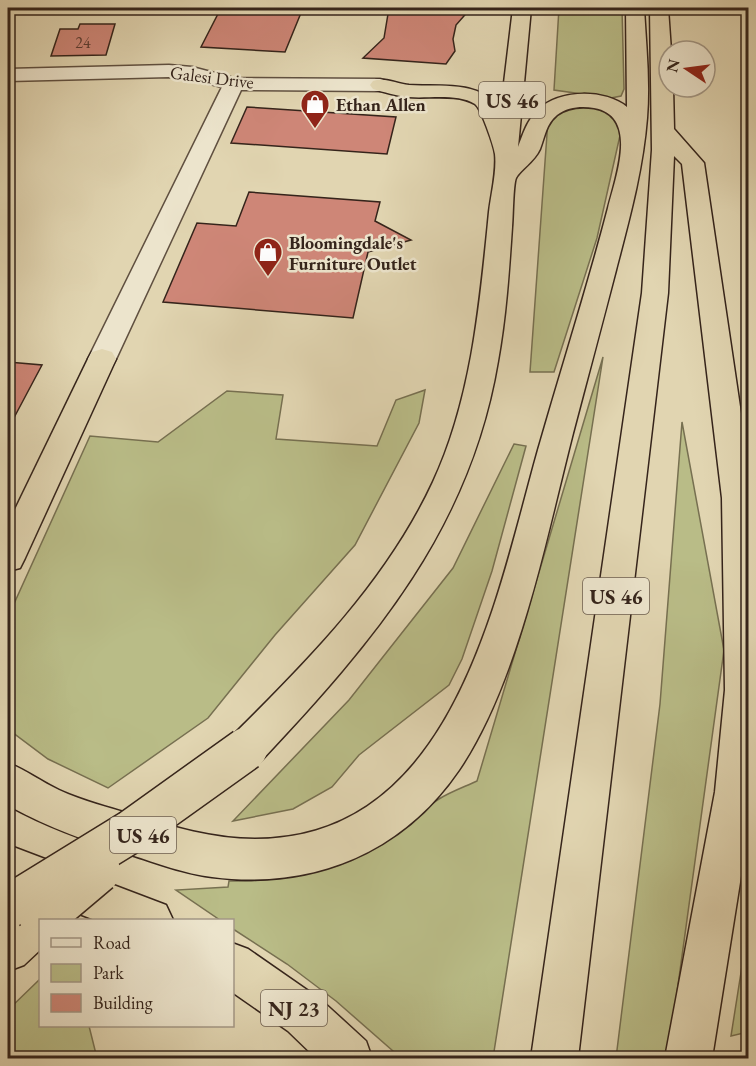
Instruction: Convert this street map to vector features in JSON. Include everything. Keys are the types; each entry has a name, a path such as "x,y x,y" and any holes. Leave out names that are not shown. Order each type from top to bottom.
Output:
{"highway":[{"name":"US 46","path":"25,925 246,749 334,657 370,612 424,530 449,481 476,408 482,373 522,8"},
{"path":"8,782 49,807 184,852 221,859 257,861 294,858 332,849 368,832 413,794 451,747 466,721 500,636 627,179 649,135 638,96 635,8"},
{"name":"US 46","path":"554,1059 650,341 662,209 649,135 659,8"},
{"path":"380,85 412,80 459,80 489,74 511,59 519,43"},
{"path":"380,85 407,91 463,93 483,100 493,112 505,166 525,158 536,129 546,112 563,103 587,101 611,106 649,135 693,163 738,498 748,548"},
{"path":"8,558 102,359"},
{"path":"688,1059 735,792 741,741 744,690 738,498"},
{"path":"8,866 146,919"},
{"path":"8,877 67,887"},
{"name":"NJ 23","path":"234,966 304,1015 349,1059"}],"street":[{"name":"Galesi Drive","path":"8,75 169,71 192,73 234,84 380,85"},
{"path":"102,359 234,84"}],"green space":[{"path":"559,8 622,8 624,89 621,96 611,98 554,90"},
{"path":"574,106 596,108 613,115 621,131 597,238 554,372 530,372 548,120 554,112"},
{"path":"603,357 493,1058 401,1058 336,1001 287,964 234,930 234,919 219,919 176,890 228,887 229,881 253,881 299,875 341,862 362,853 403,829 439,799 477,781"},
{"path":"425,390 419,423 355,545 275,635 208,718 108,788 48,759 8,729 8,617 90,436 158,442 227,391 283,395 276,439 377,446 396,400"},
{"path":"682,422 724,650 668,1058 616,1058 660,704"},
{"path":"514,444 526,446 492,571 462,659 449,685 359,755 332,787 293,809 233,821 349,700 453,568"},
{"path":"748,928 748,1032 731,1036"},
{"path":"39,980 39,1027 89,1027 97,1058 8,1058 8,1010"}],"building":[{"path":"221,8 303,8 285,52 201,47"},
{"path":"389,8 471,8 456,25 453,39 455,51 446,64 363,58 384,38"},
{"path":"80,24 115,24 106,55 51,56 60,29 78,29"},
{"name":"Ethan Allen","path":"247,107 396,117 387,154 231,143"},
{"name":"Bloomingdale's Furniture Outlet","path":"249,192 380,202 375,221 411,240 368,252 353,318 163,302 197,223 236,226"},
{"path":"8,362 42,365 8,429"}],"place":[{"name":"Ethan Allen","path":"315,130"},
{"name":"Bloomingdale's Furniture Outlet","path":"268,278"}]}
